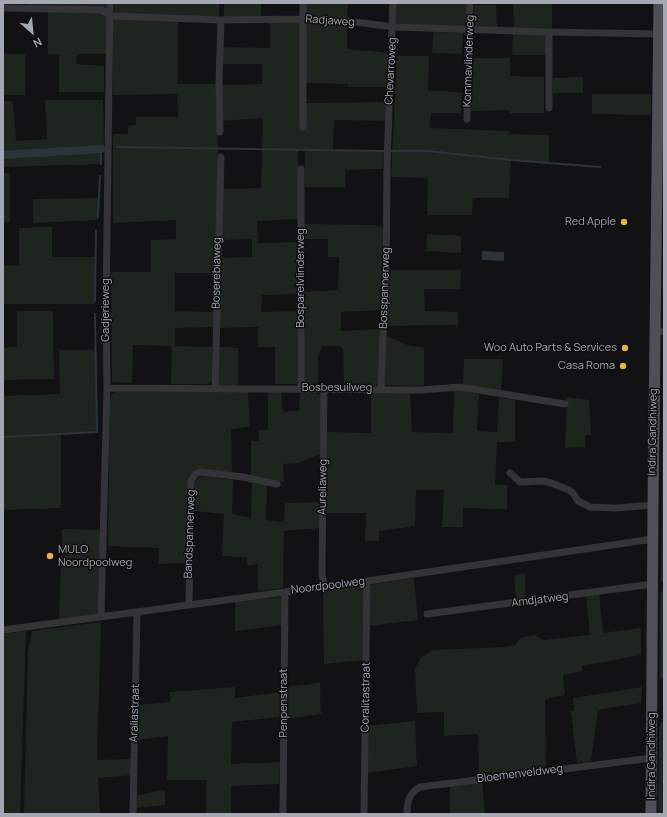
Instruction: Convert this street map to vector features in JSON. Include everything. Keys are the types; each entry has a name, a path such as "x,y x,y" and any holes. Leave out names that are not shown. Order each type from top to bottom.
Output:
{"main road":[{"name":"Indira Gandhiweg","path":"652,814 653,505 661,332 659,3"}],"street":[{"name":"Gadjerieweg","path":"101,617 107,388 106,308 110,3"},
{"path":"303,3 303,127"},
{"name":"Chevarroweg","path":"387,187 394,27 393,3"},
{"name":"Kommavlinderweg","path":"467,119 470,3"},
{"name":"Radjaweg","path":"3,8 102,10 111,16 221,20 303,19 347,21 394,27 659,34"},
{"path":"220,132 218,82 221,20"},
{"path":"549,32 549,108"},
{"name":"Boserebiaweg","path":"215,388 220,157"},
{"name":"Bosparelvlinderweg","path":"301,388 302,169"},
{"name":"Bosspannerweg","path":"381,388 384,311 386,302 387,187"},
{"name":"Bosbesuilweg","path":"107,388 381,388 421,390 460,387 565,404"},
{"name":"Aureliaweg","path":"324,388 322,573 324,587"},
{"name":"Bandspannerweg","path":"189,605 191,481 195,474 200,472 243,477 277,484"},
{"path":"510,473 520,482 547,482 569,490 573,493 578,502 590,507 616,508 653,505"},
{"name":"Noordpoolweg","path":"3,630 367,581 653,539"},
{"name":"Coralitastraat","path":"364,814 367,581"},
{"name":"Amdjatweg","path":"427,614 653,584"},
{"name":"Penpenstraat","path":"283,814 285,592"},
{"name":"Araliastraat","path":"133,814 137,612"},
{"name":"Bloemenveldweg","path":"407,814 410,797 414,790 420,787 652,758"}],"shaded area":[{"path":"27,3 107,3 107,7 27,6"},
{"path":"114,3 219,3 219,17 115,14"},
{"path":"224,3 261,3 261,17 224,17"},
{"path":"306,3 348,3 347,19 306,16"},
{"path":"396,3 467,3 467,27 396,24"},
{"path":"513,3 568,4 552,4 552,29 514,28"},
{"path":"474,5 496,5 497,28 473,27"},
{"path":"48,12 102,13 105,17 108,26 106,54 77,54 76,64 104,66 104,92 59,92 59,55 48,54"},
{"path":"113,19 178,21 178,84 216,84 218,148 215,273 175,273 175,311 214,312 214,327 175,328 175,346 212,347 213,377 211,382 208,384 171,384 172,346 133,345 132,383 112,382 111,272 151,272 151,240 176,239 176,220 113,223 113,134 128,134 128,126 136,125 136,117 178,117 177,94 113,95"},
{"path":"270,22 300,22 300,130 305,130 305,103 387,102 386,121 334,120 333,150 384,151 382,169 345,170 345,187 305,187 305,150 298,150 298,219 257,221 258,243 298,242 299,294 262,295 261,312 297,311 297,384 275,384 275,347 258,347 258,327 219,328 220,258 252,257 252,239 220,240 222,189 261,188 263,118 221,121 221,85 262,84 262,64 222,64 223,47 270,48"},
{"path":"306,22 347,24 347,49 389,53 387,87 348,87 347,84 305,83"},
{"path":"433,32 463,33 462,54 432,53"},
{"path":"513,33 547,35 546,55 512,55"},
{"path":"3,54 25,54 25,95 3,95"},
{"path":"397,56 429,56 428,90 462,93 461,113 431,113 430,128 509,131 509,134 549,135 549,163 511,160 509,198 473,198 472,215 427,215 428,178 391,177"},
{"path":"471,58 510,58 510,76 544,77 544,113 510,113 510,110 471,111"},
{"path":"583,77 583,93 553,93 553,78"},
{"path":"592,94 651,94 651,115 592,114"},
{"path":"45,100 103,100 104,149 101,149 101,164 3,167 3,101 13,101 16,141 47,139"},
{"path":"3,173 10,173 10,222 3,222"},
{"path":"99,198 98,220 33,223 33,199"},
{"path":"304,224 376,225 384,228 385,265 382,310 341,312 341,331 381,329 378,384 375,386 344,384 343,350 341,346 322,346 318,358 318,385 303,385 304,292 338,290 339,257 328,257 328,239 304,239"},
{"path":"52,227 52,257 96,257 95,304 3,304 3,266 19,265 19,228"},
{"path":"427,234 461,236 461,253 426,251"},
{"path":"482,251 504,252 504,261 482,260"},
{"path":"389,270 461,270 460,289 424,289 425,311 458,312 458,325 386,326 389,304"},
{"path":"17,311 53,311 54,379 3,380 3,348 17,347"},
{"path":"386,336 410,346 424,348 424,386 384,385"},
{"path":"219,347 238,348 238,385 219,385"},
{"path":"59,350 96,350 97,432 61,434 61,508 3,510 3,396 60,394"},
{"path":"464,359 503,359 501,391 463,384"},
{"path":"664,372 664,582 661,582 663,395"},
{"path":"462,390 479,394 477,431 497,432 499,398 515,400 515,442 497,442 495,485 507,485 507,509 463,508 463,527 442,527 444,490 416,490 415,526 379,531 379,541 365,541 366,513 326,513 327,432 371,433 371,393 410,393 412,432 453,433 454,391"},
{"path":"268,391 281,391 283,412 299,411 300,391 320,394 321,399 320,454 299,463 283,464 284,482 251,475 251,441 259,441 258,430 268,430"},
{"path":"116,392 248,392 250,427 231,429 232,473 195,470 188,479 186,563 158,564 159,548 108,546 110,403 112,394"},
{"path":"567,397 589,400 591,435 585,435 585,447 565,448"},
{"path":"203,476 233,480 232,514 251,518 252,482 267,485 266,520 284,522 285,503 320,502 320,528 284,531 283,588 258,591 258,564 247,565 246,557 222,556 224,514 194,511 195,483 197,479"},
{"path":"62,529 100,530 98,613 96,615 59,619"},
{"path":"525,574 526,600 516,601 514,575"},
{"path":"414,578 418,620 369,626 370,586 373,584"},
{"path":"361,586 365,587 364,660 324,664 323,591"},
{"path":"663,590 664,677 660,680 660,594"},
{"path":"599,594 603,633 641,628 641,655 582,666 583,671 563,675 565,695 545,699 546,768 479,775 478,734 444,736 444,712 417,713 415,669 421,657 433,650 504,647 515,645 521,638 534,635 544,640 590,635 586,596"},
{"path":"282,598 282,625 235,631 235,602"},
{"path":"101,622 97,760 132,759 133,775 98,778 100,814 24,814 28,652 32,631"},
{"path":"26,631 20,814 3,814 3,634"},
{"path":"320,683 321,714 285,719 285,687"},
{"path":"235,687 235,698 281,692 280,717 232,722 231,764 280,762 279,784 231,786 231,814 206,814 206,780 167,780 168,736 136,740 138,705 170,702 170,692"},
{"path":"642,687 641,703 598,710 591,761 577,763 571,711 574,711 573,698"},
{"path":"415,721 417,766 367,773 367,726"},
{"path":"662,721 664,722 664,814 658,814 659,727"},
{"path":"482,782 485,814 450,814 450,786"},
{"path":"165,790 165,805 136,808 137,795"}],"waterway":[{"path":"117,147 384,151"},
{"path":"101,149 101,164"},
{"path":"3,155 101,149"},
{"path":"391,151 428,151 511,160 600,167"},
{"path":"98,217 100,176"},
{"path":"95,301 96,231"},
{"path":"3,437 97,432 95,314"}],"place":[{"name":"Red Apple","path":"624,222"},
{"name":"Woo Auto Parts & Services","path":"625,348"},
{"name":"Casa Roma","path":"623,366"},
{"name":"MULO Noordpoolweg","path":"50,556"}]}
